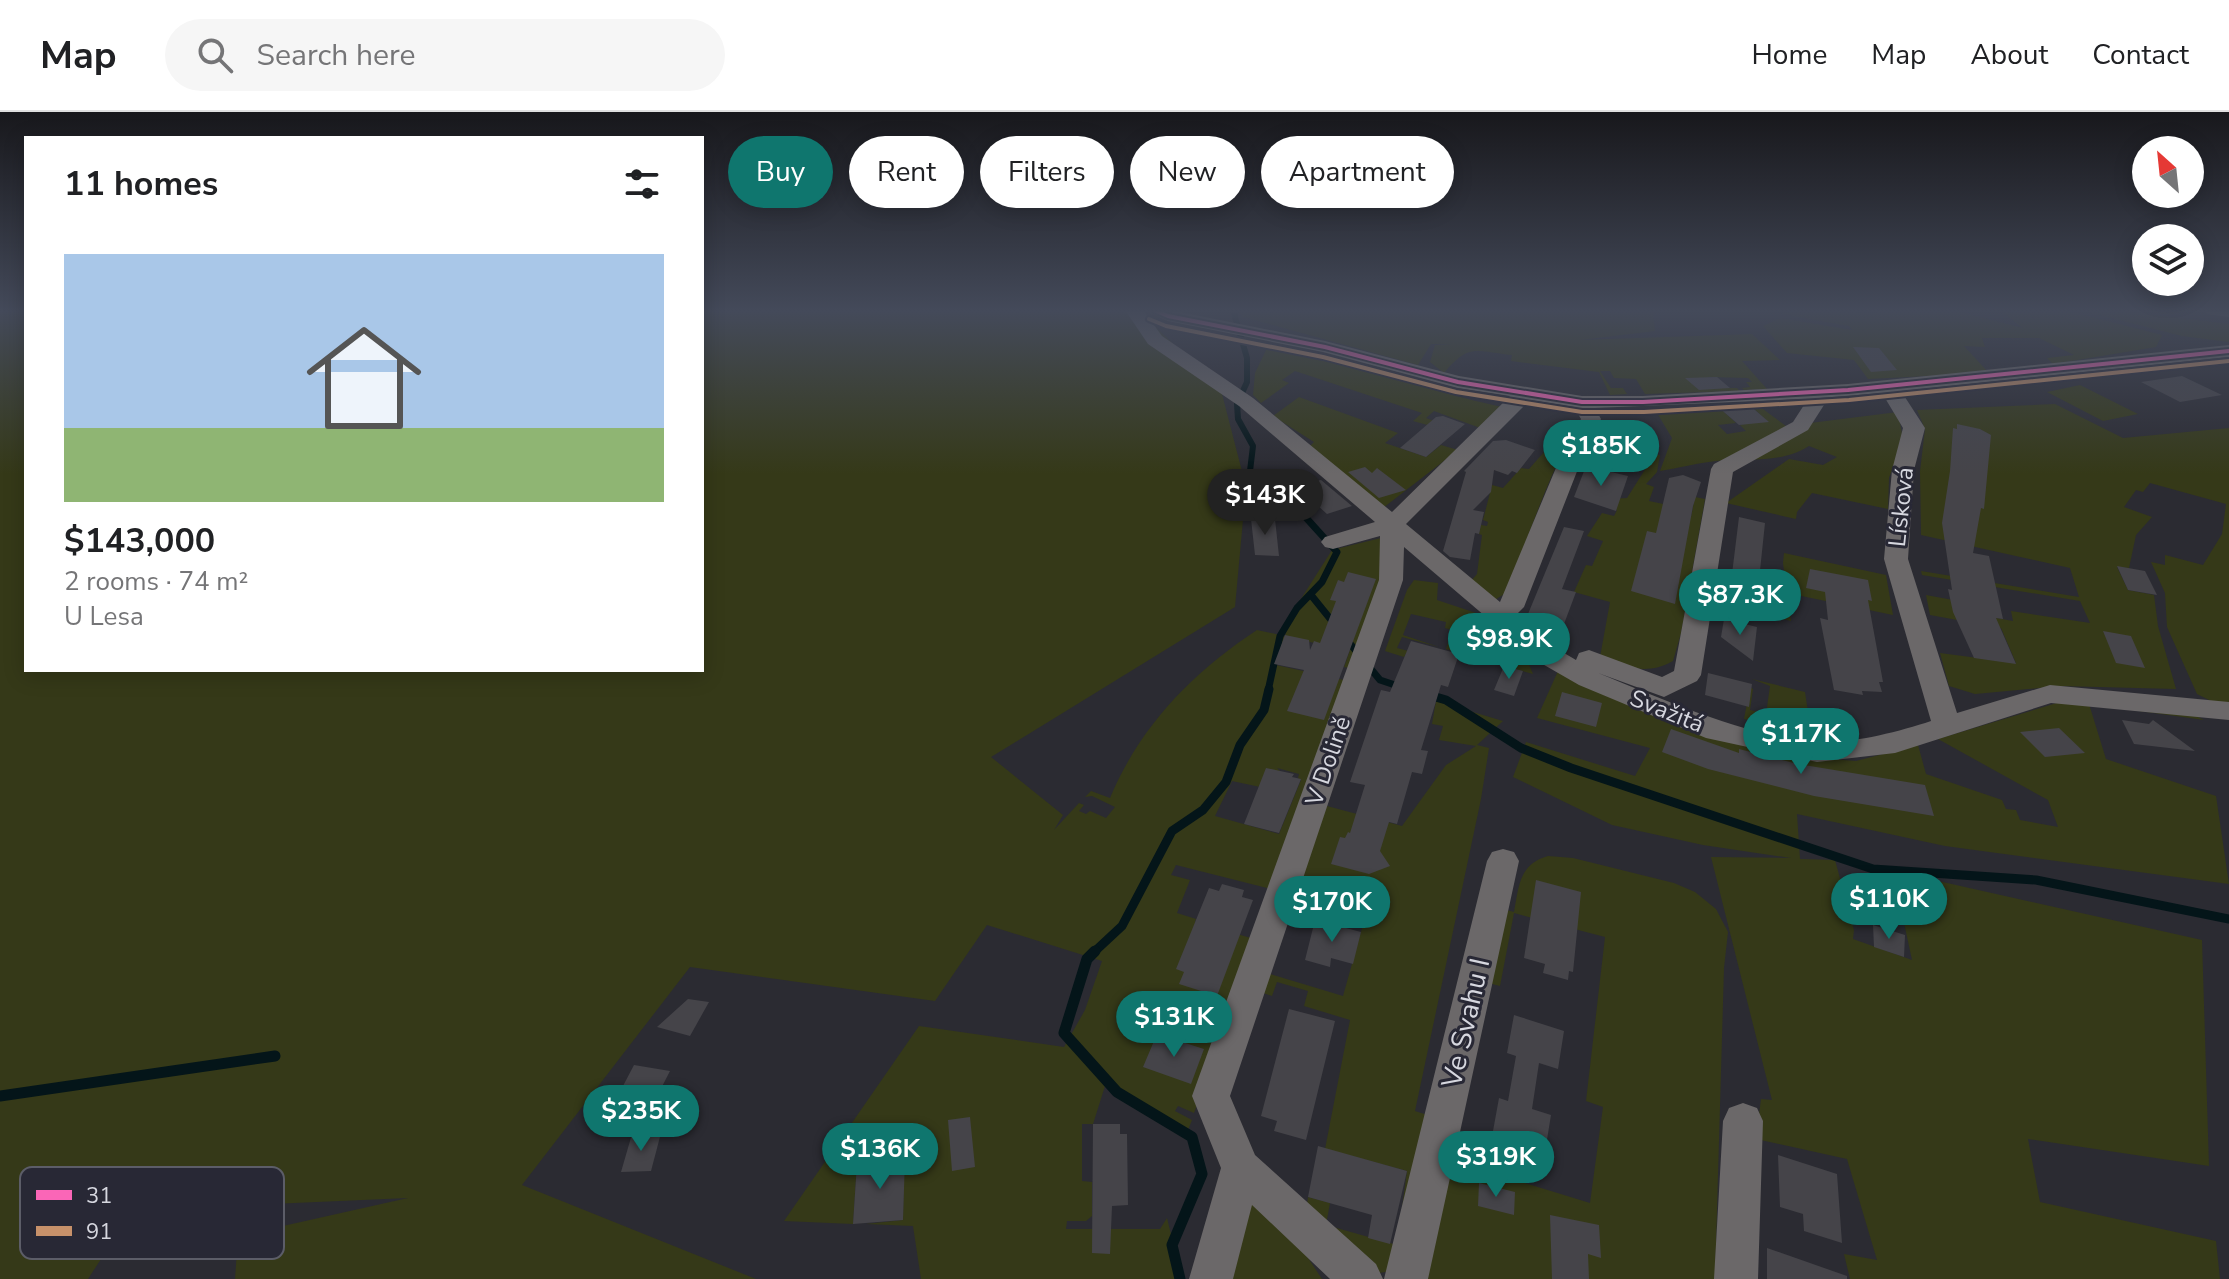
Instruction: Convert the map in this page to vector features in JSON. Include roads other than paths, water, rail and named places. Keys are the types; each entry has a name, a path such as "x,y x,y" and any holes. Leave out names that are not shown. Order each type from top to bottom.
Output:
{"street":[{"name":"Svažitá","path":"1192,364 1242,398 1549,656 1589,679 1716,731 1817,752 1895,743 2050,694 2229,711"},
{"path":"1391,364 1458,382 1582,402 1643,402 1806,392 2098,364"},
{"name":"Lísková","path":"1888,386 1914,428 1903,470 1896,559 1947,726"},
{"path":"1549,656 1574,653 1664,688 1687,675 1722,469 1801,426 1814,405 1806,392"},
{"path":"1333,542 1392,525 1524,394"},
{"path":"1500,615 1511,607 1574,451 1591,419 1582,402"},
{"name":"V Dolině","path":"1241,1168 1211,1096 1391,580 1392,525"},
{"name":"Ve Svahu I","path":"1406,1279 1503,861"},
{"path":"1736,1279 1743,1121"},
{"path":"1211,1279 1241,1168 1361,1279"}],"waterway":[{"path":"1247,364 1247,382 1237,404 1238,419 1253,446 1250,471 1258,479"},
{"path":"1258,479 1299,510 1337,552 1322,582 1297,608 1280,636 1268,691"},
{"path":"1311,595 1336,626"},
{"path":"1347,640 1380,680 1401,687"},
{"path":"1093,953 1122,926 1172,831 1203,810 1226,782 1240,745 1264,710 1269,689"},
{"path":"1429,695 1446,700 1521,748 1571,768 1873,869 2036,880 2229,919"},
{"path":"1093,953 1087,959 1064,1033 1117,1092 1192,1137 1202,1174 1172,1245 1180,1279"},
{"path":"0,1096 275,1056"}]}
